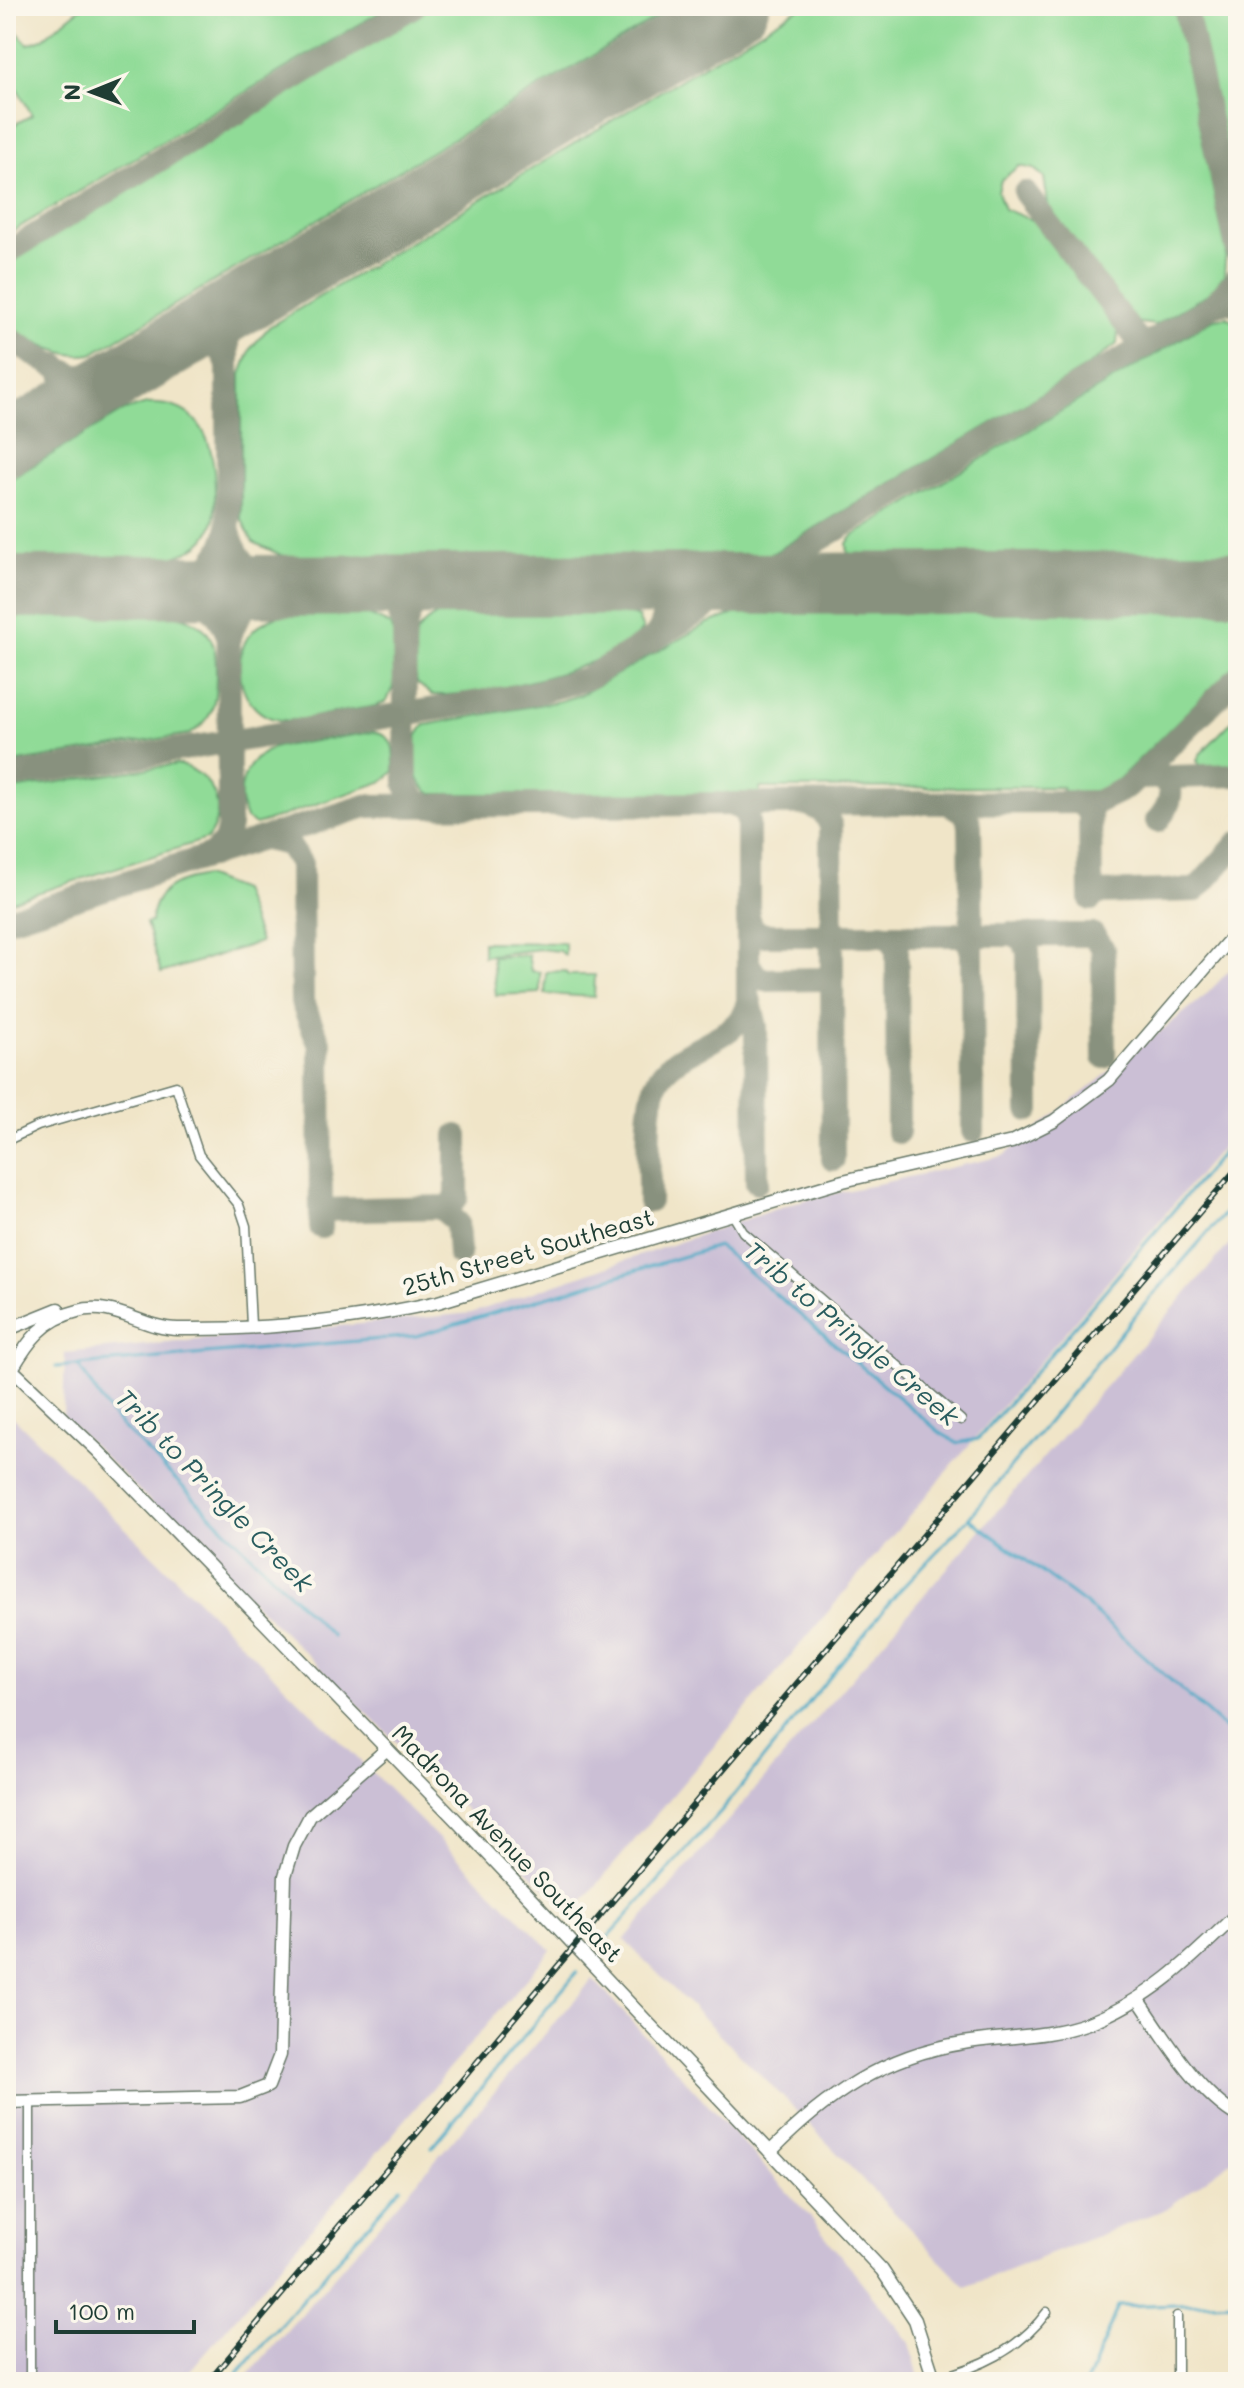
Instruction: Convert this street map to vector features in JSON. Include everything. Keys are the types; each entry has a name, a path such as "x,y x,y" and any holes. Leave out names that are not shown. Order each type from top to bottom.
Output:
{"street":[{"name":"25th Street Southeast","path":"9,1366 42,1327 81,1310 108,1309 174,1329 384,1314 843,1181 991,1149 1066,1113 1122,1067 1238,930"},
{"path":"6,1141 38,1126 176,1086 199,1155 239,1205 246,1226 251,1325"},
{"path":"733,1215 743,1232 961,1420"},
{"path":"6,1330 60,1309 81,1310"},
{"name":"Madrona Avenue Southeast","path":"9,1366 98,1451 387,1749 771,2151 893,2284 921,2334 935,2380"},
{"path":"6,2102 240,2097 268,2086 280,2055 285,1876 294,1846 310,1816 387,1749"},
{"path":"771,2151 827,2099 896,2061 955,2044 1060,2032 1139,2000 1177,1972 1238,1913"},
{"path":"1139,2000 1202,2086 1219,2104 1238,2116"},
{"path":"30,2102 30,2382"},
{"path":"935,2380 987,2364 1036,2327 1047,2312"},
{"path":"1177,2316 1177,2382"}],"shaded area":[{"path":"1238,961 1238,1128 572,1914 63,1416 65,1353 472,1313 796,1202 1003,1156 1205,996"},
{"path":"1238,1234 1238,2156 1166,2209 966,2287 785,2099 624,1940"},
{"path":"6,1410 551,1950 180,2382 6,2382"},
{"path":"593,1979 811,2218 910,2343 920,2382 242,2382"}],"green space":[{"path":"83,6 390,6 6,235 6,129 32,115 6,68 6,20 28,44 42,39"},
{"path":"432,6 676,6 92,354 58,351 6,325 6,263"},
{"path":"802,6 1174,6 1226,250 1224,275 1211,292 1155,325 1134,322 1049,212 1044,177 1034,169 1019,166 1001,180 998,192 1004,209 1037,222 1115,322 1117,344 1085,368 773,553 745,563 302,565 253,542 241,518 241,374 251,348 269,327"},
{"path":"1196,6 1238,6 1238,186 1231,173"},
{"path":"1226,317 1238,323 1238,561 859,562 848,555 847,543 853,536 1214,319"},
{"path":"147,404 181,410 193,418 208,442 214,474 215,508 213,524 206,538 172,558 126,567 6,566 6,482 125,410"},
{"path":"1238,603 1238,662 1115,783 1097,791 1063,793 1062,787 760,788 760,794 432,794 419,781 416,772 414,751 425,725 560,701 582,694 708,623 762,605"},
{"path":"111,606 167,612 189,619 205,630 215,652 212,710 204,723 190,734 6,764 6,608"},
{"path":"457,606 611,606 638,617 643,629 628,643 605,656 545,678 481,691 432,695 417,683 413,642 423,625"},
{"path":"307,607 351,607 389,624 394,634 394,685 387,701 370,707 287,720 271,718 251,703 241,680 241,655 245,643 262,623"},
{"path":"1238,715 1238,770 1203,769 1197,761 1200,754"},
{"path":"373,732 386,737 392,746 394,771 384,781 256,825 246,819 241,797 244,776 265,752 275,747"},
{"path":"177,764 200,775 214,793 217,816 207,839 6,903 6,790"},
{"path":"205,876 241,890 260,942 161,973 146,923 151,922 156,902 168,889"},
{"path":"483,942 565,943 565,955 559,951 540,949 483,956"},
{"path":"528,955 531,971 540,972 540,993 496,995 492,957"},
{"path":"565,971 568,975 595,975 594,997 545,994 546,972"}],"waterway":[{"name":"Trib to Pringle Creek","path":"78,1365 416,1336 718,1246 942,1434 958,1443 978,1439 1238,1135"},
{"name":"Trib to Pringle Creek","path":"602,1944 722,1810 899,1591 969,1518 1133,1318 1238,1198"},
{"name":"Trib to Pringle Creek","path":"56,1367 78,1365 111,1415 332,1636"},
{"name":"Trib to Pringle Creek","path":"970,1519 1085,1604 1238,1740"},
{"name":"Trib to Pringle Creek","path":"432,2147 577,1972"},
{"name":"Trib to Pringle Creek","path":"230,2382 401,2187"},
{"path":"1087,2382 1118,2306 1238,2302"}],"taxiway":[{"path":"6,253 414,6"},
{"path":"1185,6 1238,253"},
{"path":"1025,193 1143,347"},
{"path":"1238,277 1213,305 1225,302 1238,304"},
{"path":"210,856 225,842 229,826 228,331 239,308 253,297"},
{"path":"6,777 530,694 586,679 1213,305"},
{"path":"6,337 73,375 87,379 117,378"},
{"path":"178,342 195,339 209,342 220,350 228,366"},
{"path":"47,420 64,402 64,377 57,365"},
{"path":"167,585 188,579 205,569 218,555 227,535"},
{"path":"230,535 239,555 252,570 269,580 290,584"},
{"path":"624,584 645,592 663,613 659,632 650,642"},
{"path":"405,631 415,604 436,591 455,585"},
{"path":"165,586 210,607 227,633"},
{"path":"230,637 241,613 256,599 300,586"},
{"path":"358,586 388,597 397,607 404,626 406,784 416,801 429,806"},
{"path":"6,920 366,806 1097,802 1128,787 1238,677"},
{"path":"1138,778 1238,775"},
{"path":"1152,776 1167,783 1170,789 1169,801 1157,821"},
{"path":"950,804 965,813 970,825 972,950"},
{"path":"1080,804 1090,811 1091,899"},
{"path":"649,1201 649,1125 656,1084 664,1071 676,1061 730,1029 741,1019 748,1006 748,821 744,810 732,805"},
{"path":"749,965 756,976 765,980 824,979 832,971 831,826 824,812 810,805"},
{"path":"265,839 288,844 301,864 302,1002 320,1045 321,1227"},
{"path":"1091,884 1098,893 1196,890 1238,843"},
{"path":"749,919 752,928 763,935 1093,935 1103,949 1104,1057"},
{"path":"882,934 892,939 897,949 898,1132"},
{"path":"957,934 968,940 972,952 973,1131"},
{"path":"1011,934 1023,940 1028,951 1029,1110"},
{"path":"832,971 833,1159"},
{"path":"749,998 756,1027 757,1182"},
{"path":"321,1210 449,1207 457,1197 457,1136"},
{"path":"442,1209 457,1222 459,1254"}],"runway":[{"path":"6,445 738,6"},
{"path":"6,587 1238,582"}],"railway":[{"path":"208,2382 716,1778 1238,1167"}]}
